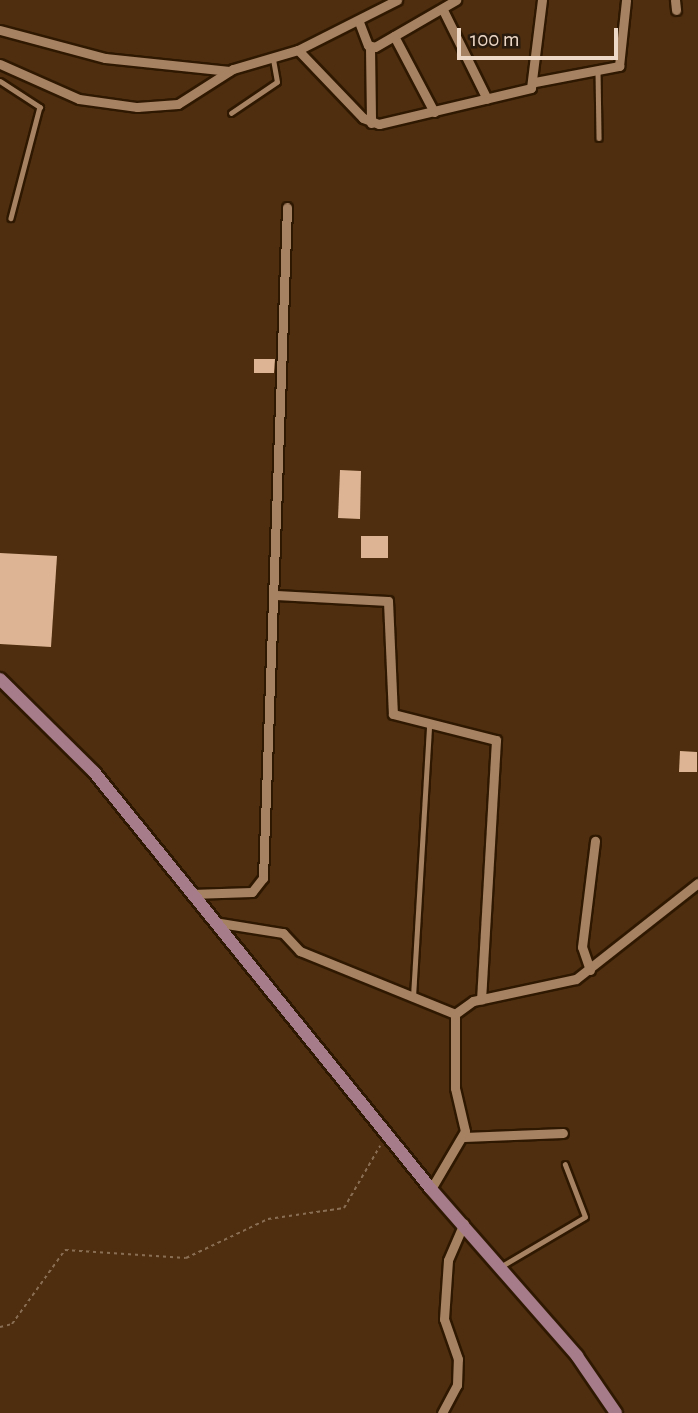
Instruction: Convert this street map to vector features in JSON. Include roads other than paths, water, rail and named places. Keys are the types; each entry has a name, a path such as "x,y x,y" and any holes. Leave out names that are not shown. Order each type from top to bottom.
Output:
{"street":[{"path":"0,64 64,94 137,107 178,104 229,71 298,50 359,22 383,4 397,0"},
{"path":"370,47 443,10 456,0"},
{"path":"535,82 541,0"},
{"path":"371,123 434,112 487,99 535,82 598,71 621,64 626,0"},
{"path":"443,10 487,99"},
{"path":"359,22 370,47 371,123"},
{"path":"0,30 105,58 229,71"},
{"path":"394,36 434,112"},
{"path":"298,50 371,123"},
{"path":"191,894 262,886 276,595 287,207"},
{"path":"276,595 388,601 393,715 485,733 498,745 481,1000"},
{"path":"0,680 94,772 431,1189 502,1266 616,1413"},
{"path":"590,970 582,947 595,841"},
{"path":"214,922 258,924 283,933 300,951 455,1014 481,1000 562,983 590,970 698,883"},
{"path":"431,1189 464,1137 455,1088 455,1014"},
{"path":"464,1137 563,1133"},
{"path":"442,1413 457,1385 458,1359 444,1319 447,1260 464,1223"}],"lane":[{"path":"231,113 277,82 273,58"},
{"path":"598,71 599,138"},
{"path":"0,81 40,107 11,218"},
{"path":"413,998 429,724"},
{"path":"502,1266 585,1217 565,1165"}]}
